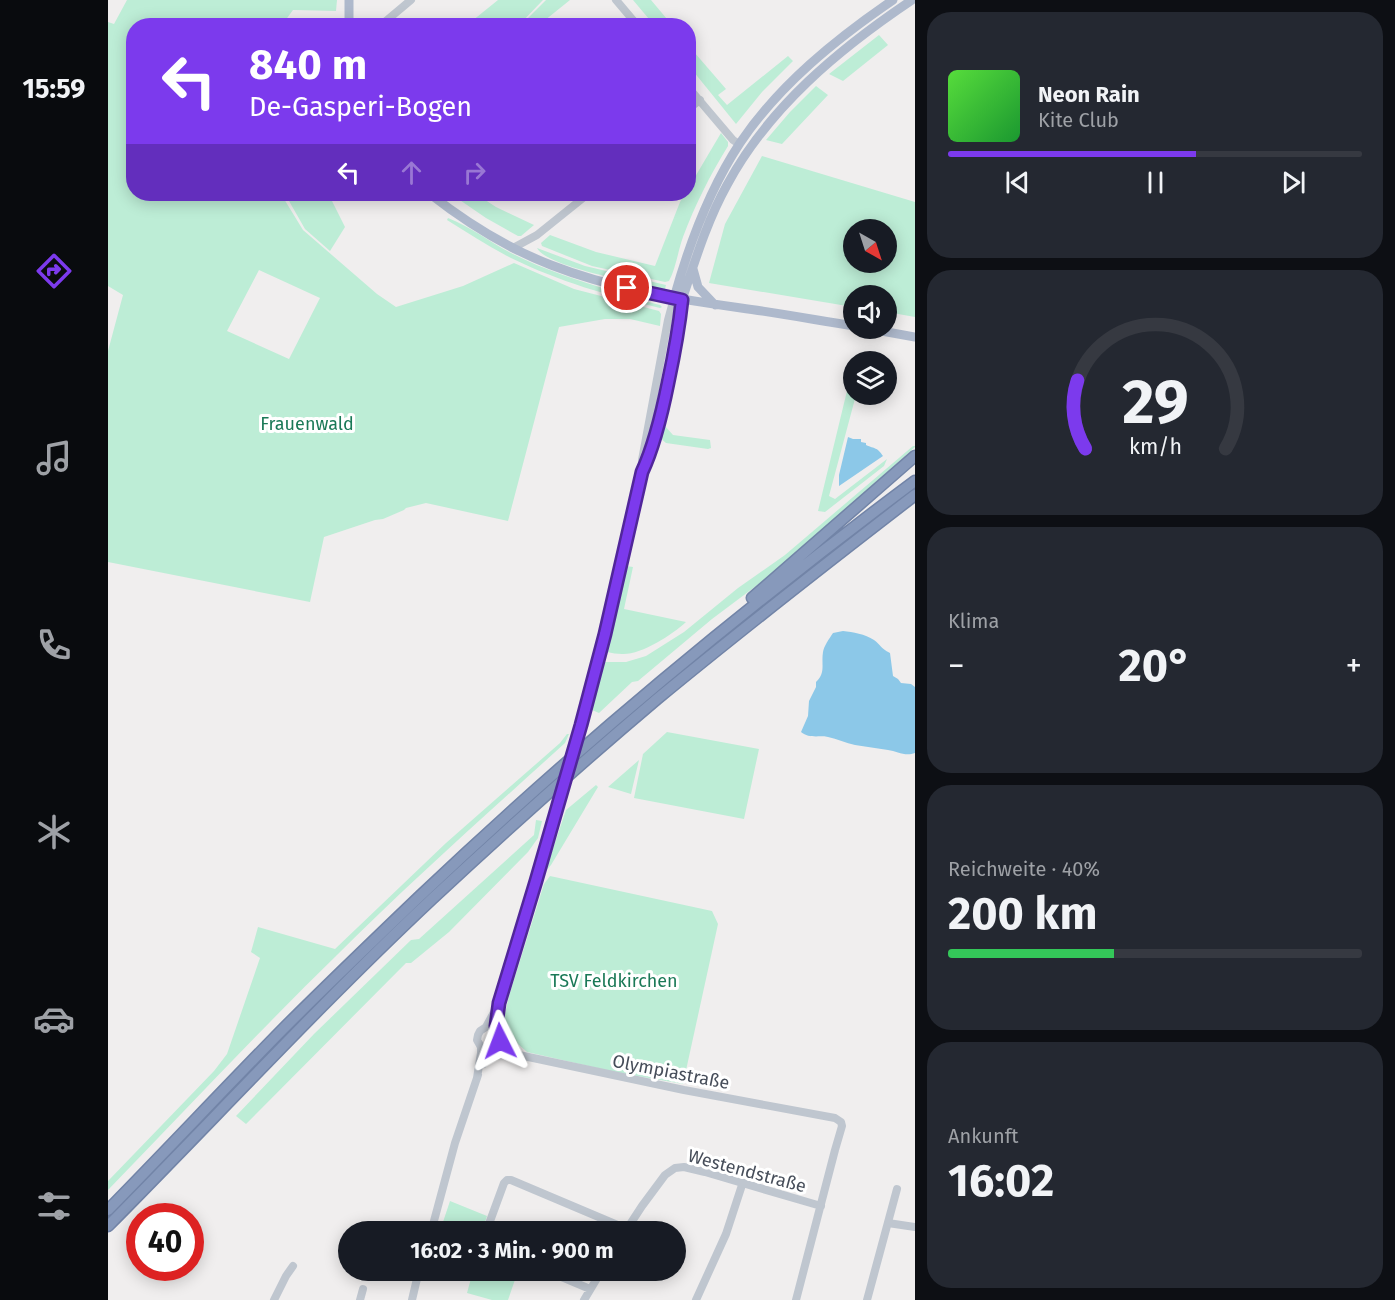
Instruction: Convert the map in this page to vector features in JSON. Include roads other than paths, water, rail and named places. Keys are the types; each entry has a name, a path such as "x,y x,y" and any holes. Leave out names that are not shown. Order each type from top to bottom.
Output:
{"highway":[{"path":"738,618 751,599 915,456"},
{"path":"108,1210 283,1029 422,894 508,815 592,740 738,618 915,481"},
{"path":"108,1226 360,968 432,899 593,754 673,686 798,585 915,495"}],"main road":[{"path":"349,0 349,18"},
{"path":"678,299 689,250 702,215 718,181 740,144 771,104 809,66 863,21 893,0"},
{"path":"678,299 693,268 710,219 726,186 750,147 778,112 816,74 846,47 912,0"},
{"path":"440,201 464,219 513,248 550,265 595,280 678,299 843,324"},
{"path":"693,268 698,287 714,305"},
{"path":"897,334 915,337"}],"street":[{"path":"390,18 411,0"},
{"path":"616,0 629,18"},
{"path":"696,96 733,141 740,144"},
{"path":"696,103 700,100"},
{"path":"513,248 537,235 579,201"},
{"path":"536,258 532,249 537,235"},
{"path":"434,1221 455,1143 477,1078 488,1053 499,1044 500,1037 496,1026 499,1003 581,725 605,634 642,472 648,461 661,418 679,329 678,299"},
{"path":"477,1078 481,1047 478,1043 478,1035 486,1027 499,1003"},
{"path":"486,1027 497,1030"},
{"name":"Olympiastraße","path":"499,1044 519,1055 640,1081 835,1118 841,1122 842,1126 821,1206"},
{"path":"481,1047 491,1049"},
{"name":"Westendstraße","path":"632,1221 665,1175 675,1168 684,1167 821,1206"},
{"path":"490,1221 507,1180 605,1221"},
{"path":"696,1300 726,1234 743,1182"},
{"path":"867,1300 897,1189"},
{"path":"796,1300 821,1206"},
{"path":"888,1223 915,1227"},
{"path":"274,1300 293,1266"},
{"path":"412,1300 416,1281"},
{"path":"570,1281 591,1290"},
{"path":"584,1300 596,1281"},
{"path":"360,1300 363,1289"}],"water":[{"path":"848,437 861,439 861,442 877,450 883,456 839,486 839,475"},
{"path":"843,631 874,640 890,653 893,676 901,683 915,687 915,753 904,754 855,745 801,732 808,716 809,701 822,672 824,647 833,633"}],"park label":[{"name":"Frauenwald","path":"307,424"},
{"name":"TSV Feldkirchen","path":"614,981"}]}
